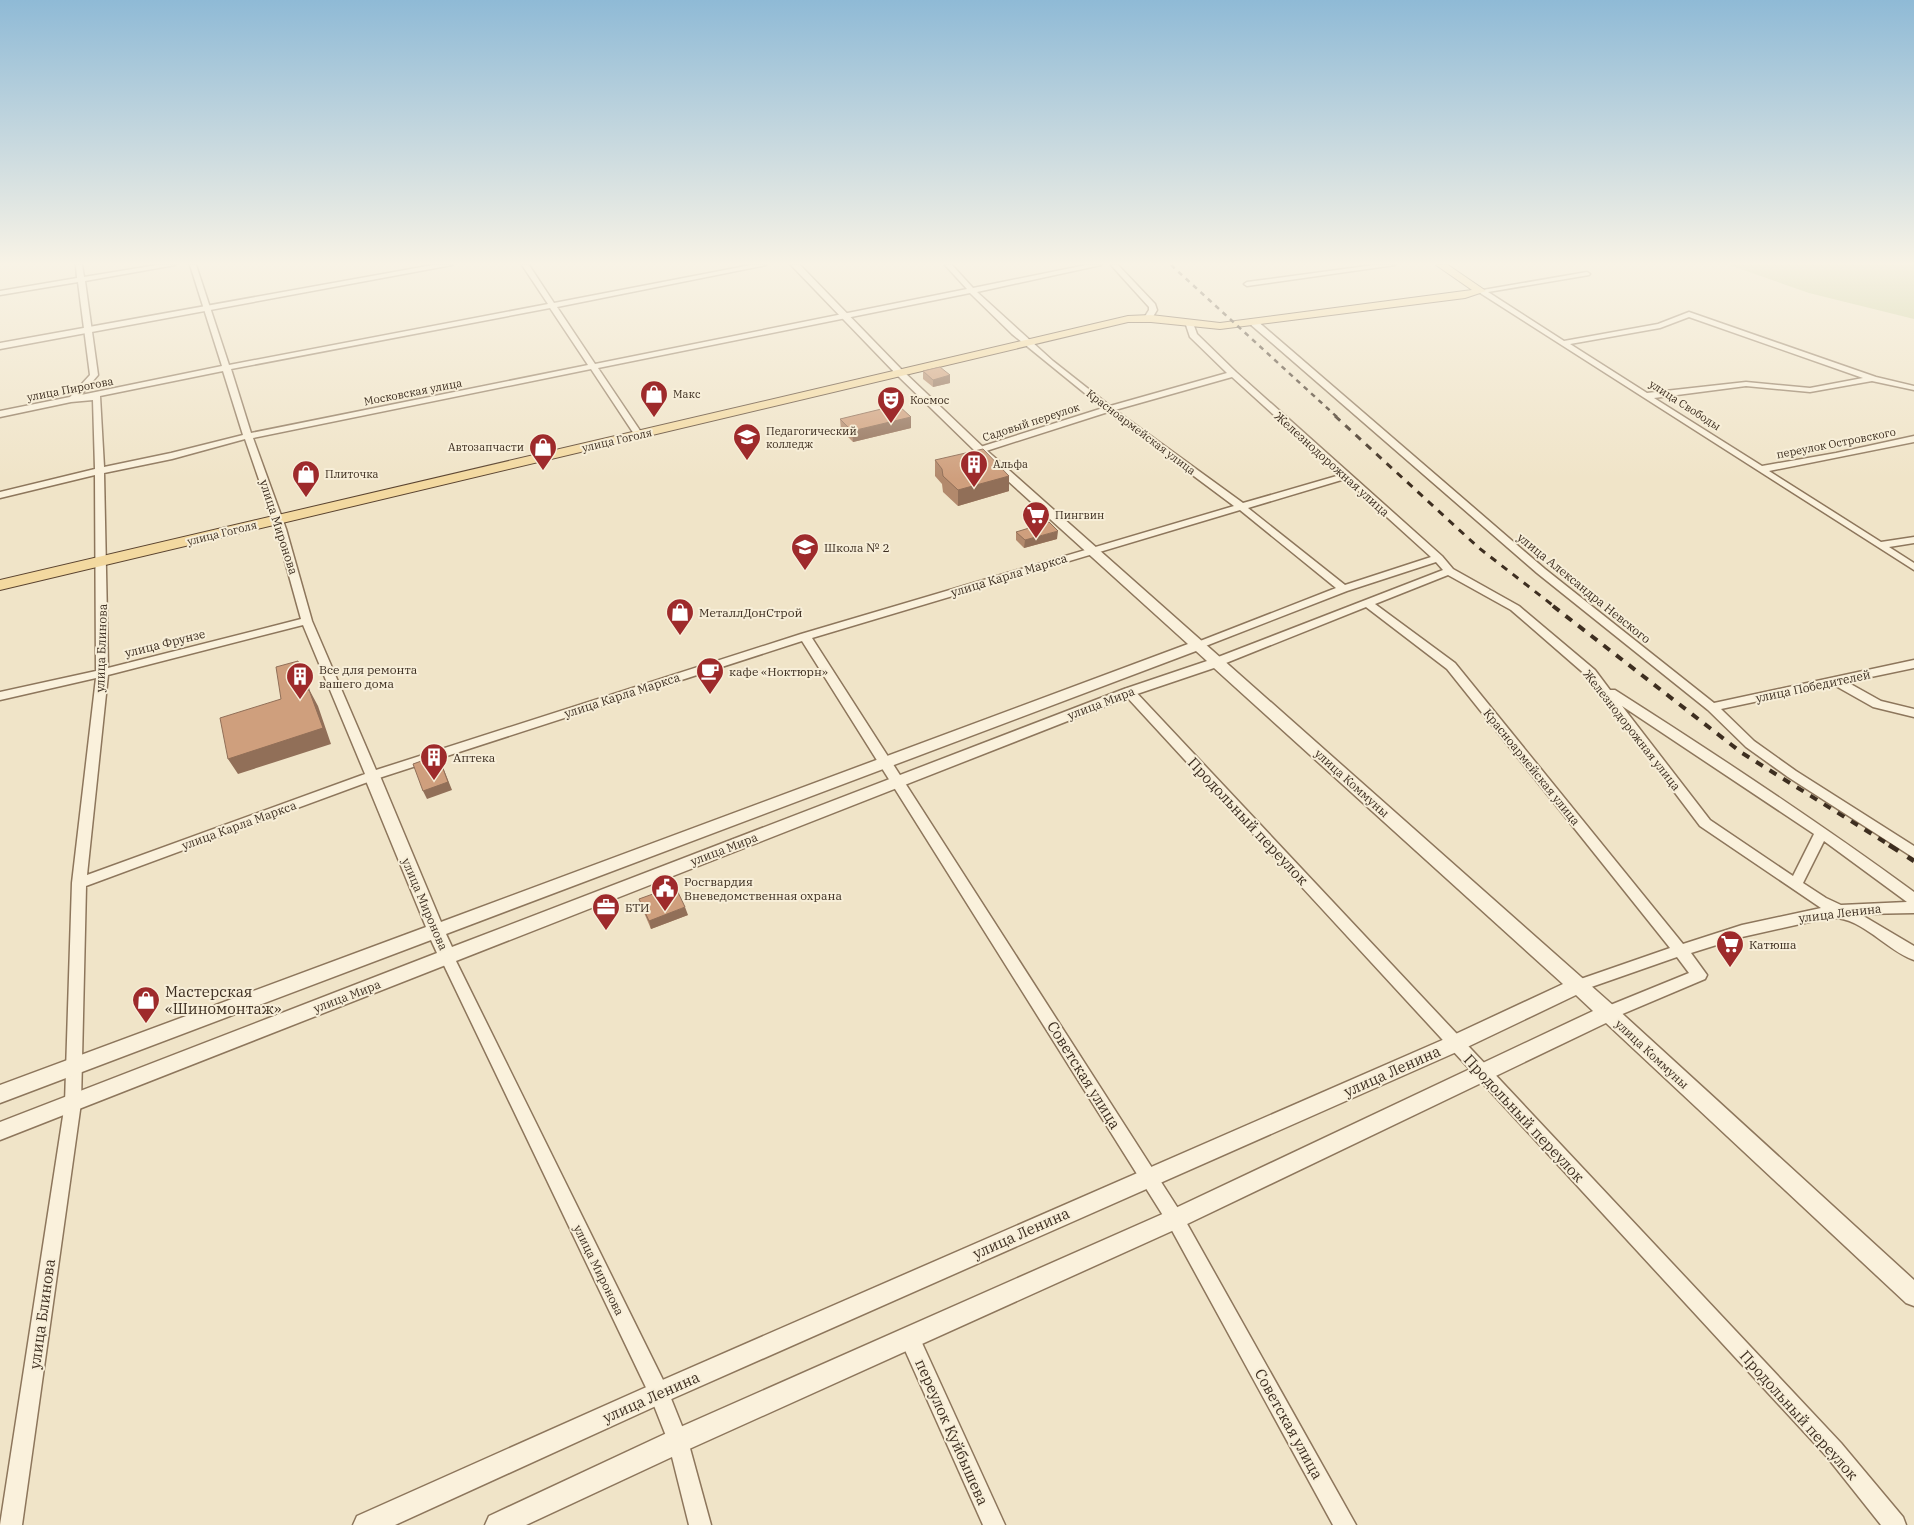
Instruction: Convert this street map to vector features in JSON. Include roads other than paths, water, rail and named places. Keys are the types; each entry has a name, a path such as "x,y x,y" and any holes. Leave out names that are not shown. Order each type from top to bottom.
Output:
{"main road":[{"name":"улица Гоголя","path":"0,586 1053,336"}],"street":[{"path":"0,346 55,336"},
{"path":"72,400 94,375 90,336"},
{"name":"улица Миронова","path":"215,336 278,520 307,621 434,930 659,1393 678,1440 700,1525"},
{"name":"улица Пирогова","path":"0,414 226,368 397,336"},
{"path":"572,336 639,435"},
{"name":"Московская улица","path":"0,495 98,471 172,456 248,436 741,336"},
{"name":"улица Коммуны","path":"864,336 980,450 1608,1013 1914,1295"},
{"name":"Красноармейская улица","path":"1020,336 1108,409 1241,507 1343,589"},
{"name":"Железнодорожная улица","path":"1194,336 1345,476 1438,558 1449,571 1515,608 1590,673 1705,823 1821,902 1866,923 1914,954"},
{"name":"улица Александра Невского","path":"1269,336 1541,571 1712,708 1750,744 1914,853"},
{"name":"улица Свободы","path":"1553,336 1914,567"},
{"path":"1564,343 1603,336"},
{"path":"1752,336 1874,379 1914,388"},
{"name":"Садовый переулок","path":"980,450 1108,409 1233,374"},
{"path":"1647,396 1746,384 1810,390 1874,379"},
{"name":"улица Блинова","path":"11,1525 73,1103 79,883 102,674 102,562 97,397 72,400"},
{"name":"переулок Островского","path":"1762,469 1836,456 1914,439"},
{"name":"улица Карла Маркса","path":"79,883 372,776 805,636 1345,476"},
{"path":"1880,546 1914,540"},
{"name":"улица Мира","path":"0,1094 884,761 1199,645 1343,589 1438,558"},
{"name":"улица Мира","path":"0,1131 1128,692 1217,662 1449,571"},
{"name":"Красноармейская улица","path":"1366,602 1450,666 1680,951"},
{"name":"улица Фрунзе","path":"0,696 102,674 307,621"},
{"name":"Советская улица","path":"805,636 1174,1219 1345,1525"},
{"name":"улица Победителей","path":"1712,708 1914,664"},
{"path":"1836,681 1878,704 1914,714"},
{"path":"1602,688 1822,832 1914,899"},
{"name":"Продольный переулок","path":"1128,692 1834,1450 1895,1525"},
{"path":"1795,885 1822,832"},
{"name":"улица Ленина","path":"366,1525 659,1393 1454,1044 1577,986 1726,935 1805,915 1914,907"},
{"path":"498,1525 678,1440 910,1339 1174,1219 1608,1013 1700,975 1680,951"},
{"name":"переулок Куйбышева","path":"910,1339 994,1525"}],"railway":[{"path":"1249,336 1337,417"},
{"path":"1335,416 1479,548 1555,607"},
{"path":"1553,606 1742,753 1891,846"},
{"path":"1889,845 1914,861"}],"place":[{"name":"Макс","path":"654,418"},
{"name":"Космос","path":"891,424"},
{"name":"Педагогический колледж","path":"747,461"},
{"name":"Автозапчасти","path":"543,471"},
{"name":"Альфа","path":"974,488"},
{"name":"Плиточка","path":"306,498"},
{"name":"Пингвин","path":"1036,539"},
{"name":"Школа № 2","path":"805,571"},
{"name":"МеталлДонСтрой","path":"680,636"},
{"name":"кафе «Ноктюрн»","path":"710,695"},
{"name":"Все для ремонта вашего дома","path":"300,700"},
{"name":"Аптека","path":"434,781"},
{"name":"Росгвардия Вневедомственная охрана","path":"665,912"},
{"name":"БТИ","path":"606,931"},
{"name":"Катюша","path":"1730,968"},
{"name":"Мастерская «Шиномонтаж»","path":"146,1024"}]}
